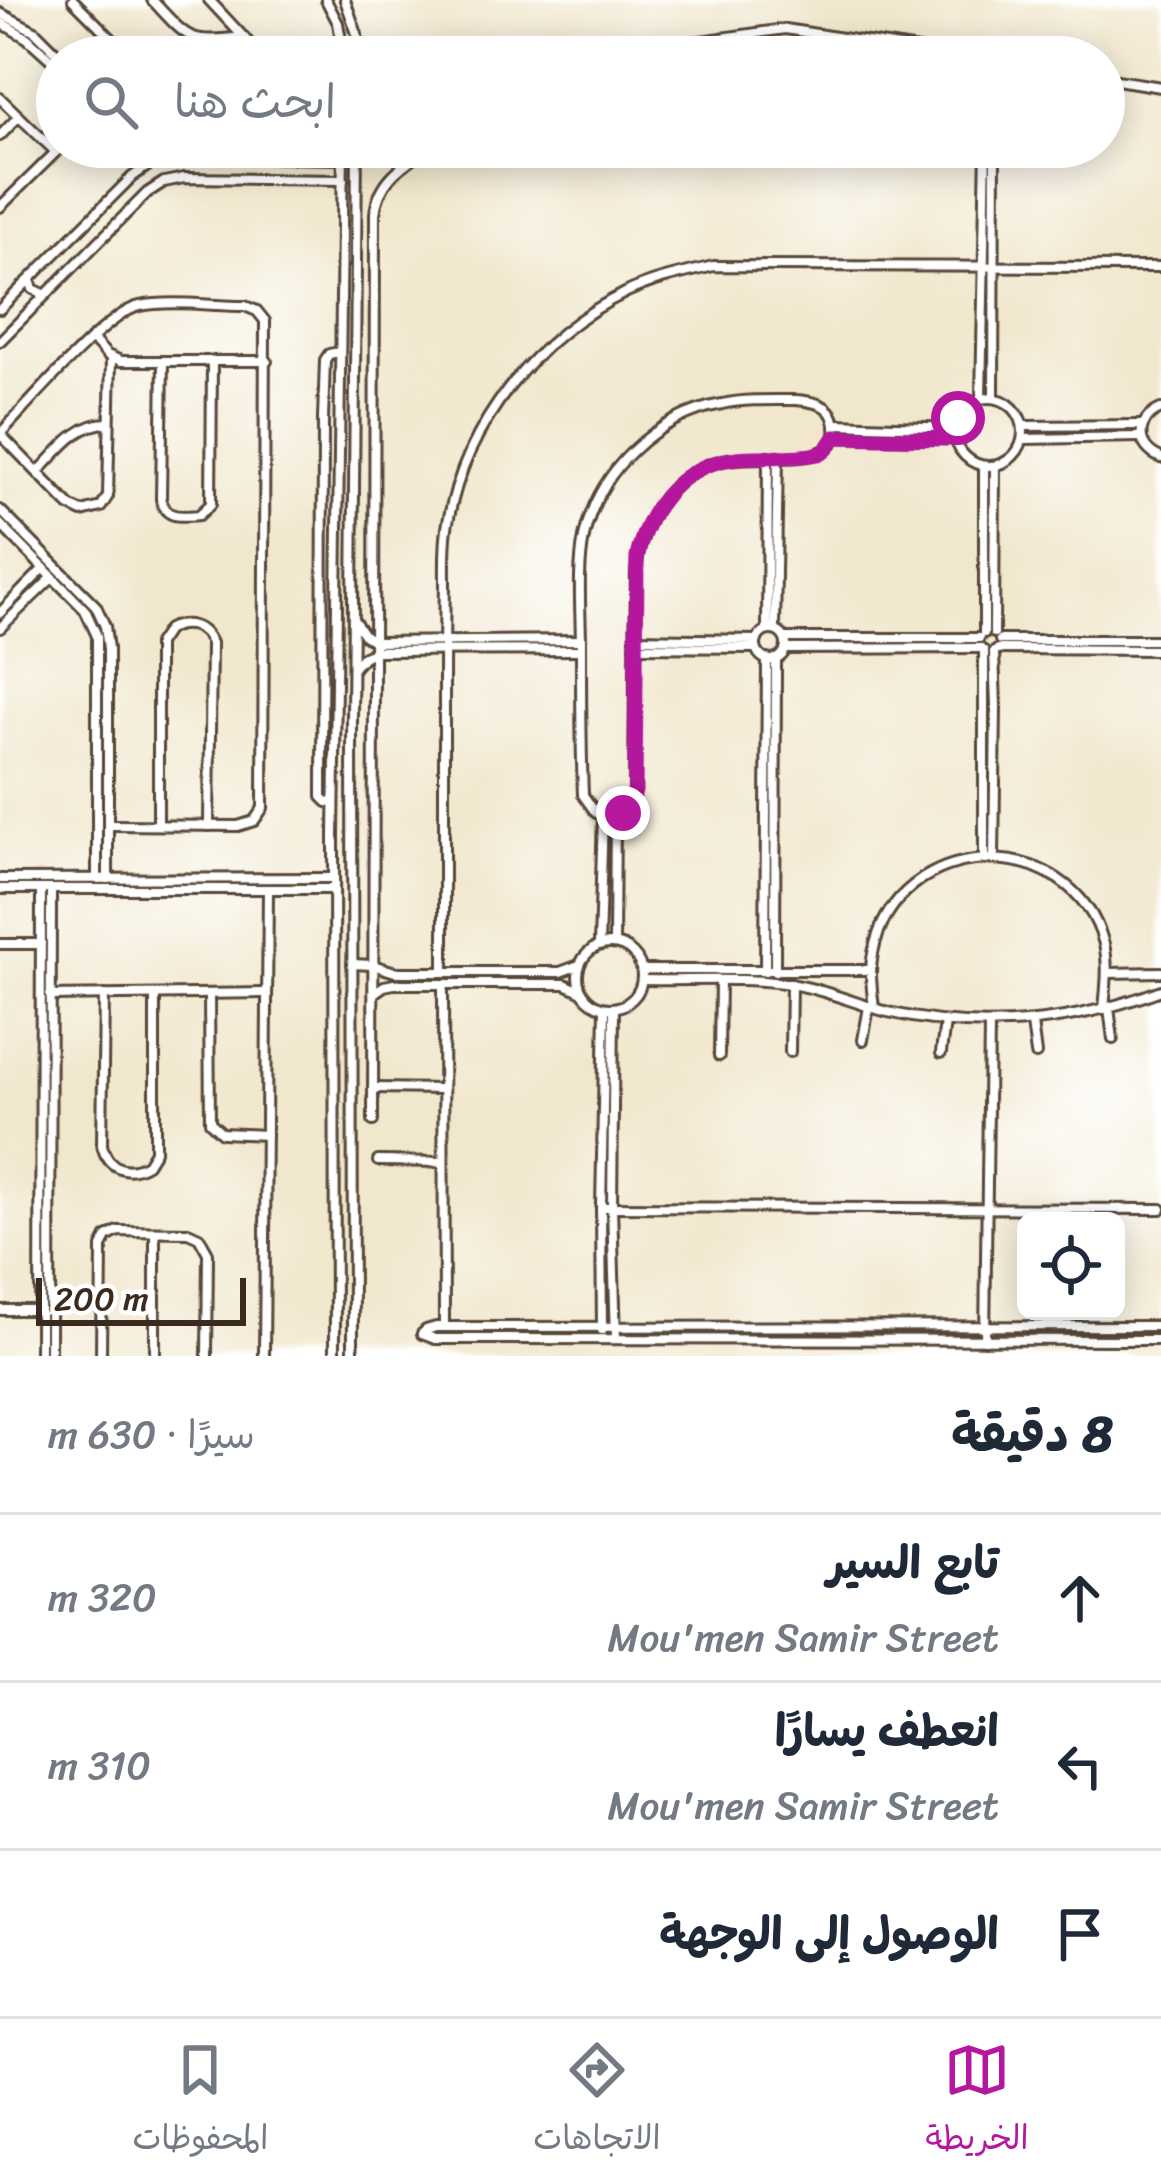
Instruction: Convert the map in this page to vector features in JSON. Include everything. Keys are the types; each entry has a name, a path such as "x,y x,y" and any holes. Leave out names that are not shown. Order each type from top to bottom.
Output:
{"street":[{"path":"73,0 109,36"},
{"path":"152,0 190,36"},
{"path":"209,0 242,36"},
{"path":"326,0 340,36"},
{"path":"345,0 357,36"},
{"path":"0,18 39,36"},
{"path":"0,18 36,46"},
{"path":"734,36 785,29 830,36"},
{"path":"1125,81 1161,86"},
{"path":"0,98 36,130"},
{"path":"0,136 20,116"},
{"path":"0,207 39,168"},
{"path":"0,309 146,168"},
{"path":"335,1356 334,803 343,168"},
{"path":"353,1356 357,168"},
{"path":"373,1121 376,203 401,168"},
{"path":"987,168 994,398"},
{"path":"981,398 994,168"},
{"path":"0,341 147,193 164,182 184,178 343,180"},
{"path":"341,264 356,264"},
{"path":"444,971 446,534 456,491 484,423 530,362 578,322 630,291 714,266 1161,267"},
{"path":"30,280 33,289 46,295"},
{"path":"10,299 26,316"},
{"path":"108,825 246,825 262,808 265,321 244,306 135,307 119,314 92,339 0,434 76,510 89,513 101,507 107,496 111,358"},
{"path":"92,339 111,358 121,361 267,361"},
{"path":"334,803 322,796 323,418 325,360 339,352"},
{"path":"163,361 161,499 164,510 175,516 199,515 212,504 212,361"},
{"path":"981,398 994,398 1010,404 1023,426 1023,439 1013,457 984,466 965,457 955,433 963,409 981,398"},
{"path":"815,401 829,410 836,424 835,437 818,454 720,461 687,477 662,500 640,541 636,574 635,791 629,807 615,816 603,816 590,808 584,795 581,554 585,532 614,472 649,437 680,417 737,402 815,401"},
{"path":"1161,409 1150,413 1141,437 1149,453 1161,458"},
{"path":"38,472 80,430 109,423"},
{"path":"836,424 955,433"},
{"path":"1023,426 1142,425"},
{"path":"338,432 354,432"},
{"path":"835,437 955,433"},
{"path":"1023,439 1141,437"},
{"path":"635,642 756,644 771,630 773,456"},
{"path":"984,466 989,859"},
{"path":"989,643 995,466"},
{"path":"0,510 96,607 102,619 108,649 108,879"},
{"path":"0,524 89,616 98,642 97,879"},
{"path":"0,613 44,568"},
{"path":"0,628 53,577"},
{"path":"352,619 375,646"},
{"path":"158,825 158,644 167,629 192,625 204,631 211,643 208,826"},
{"path":"771,630 786,643 1161,640"},
{"path":"770,971 771,659 786,643"},
{"path":"989,643 1161,650"},
{"path":"756,644 771,659"},
{"path":"352,669 375,646 581,645"},
{"path":"335,718 352,718"},
{"path":"599,945 603,816"},
{"path":"614,944 615,816"},
{"path":"863,1040 872,1008 871,970 882,924 900,898 938,870 989,859 1034,866 1069,888 1094,920 1104,946 1106,1008 1114,1039"},
{"path":"0,879 334,883"},
{"path":"0,889 268,889 334,883"},
{"path":"46,889 41,944 50,1356"},
{"path":"45,1090 50,996 46,889"},
{"path":"264,1356 268,889"},
{"path":"0,944 41,944"},
{"path":"373,994 389,984 565,984 609,1008 636,996 642,975 632,952 614,944 599,945 587,953 579,965 582,992"},
{"path":"352,964 395,973 560,972 579,965"},
{"path":"642,975 871,970"},
{"path":"1108,973 1161,972"},
{"path":"642,975 791,984 872,1008 989,1025 1106,1008 1161,990"},
{"path":"719,1056 720,981"},
{"path":"442,984 444,1327"},
{"path":"790,1052 791,984"},
{"path":"50,996 267,993"},
{"path":"209,994 210,1122 222,1133 266,1135"},
{"path":"104,995 101,1145 106,1159 126,1170 140,1168 154,1151 155,995"},
{"path":"602,1339 601,1207 609,1008"},
{"path":"609,1008 616,1339"},
{"path":"941,1053 945,1022"},
{"path":"1033,1022 1036,1054"},
{"path":"986,1340 989,1025"},
{"path":"335,1028 353,1028"},
{"path":"373,1088 443,1089"},
{"path":"378,1161 443,1162"},
{"path":"601,1207 1161,1209"},
{"path":"40,1356 45,1225"},
{"path":"101,1356 102,1252 104,1241 118,1231 188,1232 199,1237 206,1247 207,1356"},
{"path":"155,1232 155,1356"},
{"path":"336,1285 353,1285"},
{"path":"0,1310 40,1310"},
{"path":"1161,1326 444,1327 422,1334 435,1339 1161,1340"}],"route":[{"path":"623,813 635,791 637,558 646,526 662,500 687,477 720,461 809,456 825,451 835,437 956,439 958,418"}]}
